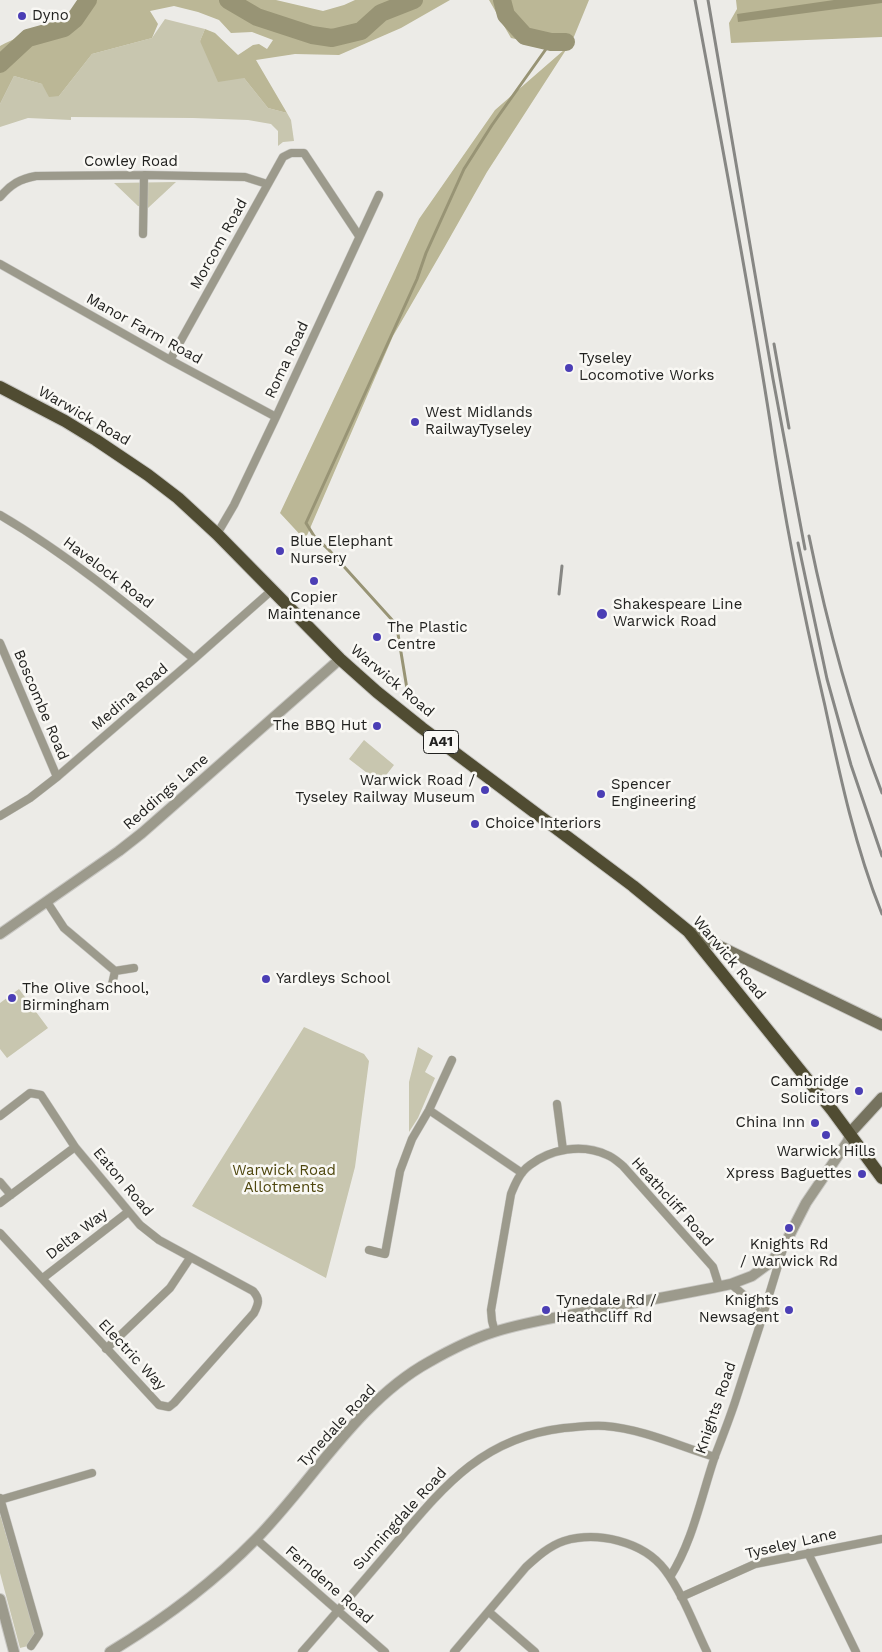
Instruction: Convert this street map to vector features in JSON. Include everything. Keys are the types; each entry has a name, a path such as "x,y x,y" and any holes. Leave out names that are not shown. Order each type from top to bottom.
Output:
{"highway":[{"name":"Warwick Road","path":"0,387 64,421 124,458 178,498 217,534 340,659 377,692 688,931 850,1133 882,1178"}],"main road":[{"path":"688,931 882,1025"},
{"path":"715,964 726,957 748,960"},
{"path":"850,1133 882,1098"}],"street":[{"name":"Morcom Road","path":"170,360 283,157 291,153 304,154 359,236"},
{"name":"Cowley Road","path":"0,197 10,185 22,178 36,176 144,175 245,177 267,184"},
{"path":"143,234 144,175"},
{"name":"Roma Road","path":"217,534 234,505 379,195"},
{"name":"Manor Farm Road","path":"0,264 170,360 276,417"},
{"name":"Havelock Road","path":"0,515 38,538 94,579 194,659"},
{"name":"Medina Road","path":"0,816 30,798 56,777 272,591"},
{"name":"Boscombe Road","path":"0,644 56,777"},
{"name":"Reddings Lane","path":"0,934 142,833 340,659"},
{"path":"47,902 64,928 116,972"},
{"path":"116,972 134,968"},
{"path":"112,990 116,972"},
{"path":"369,1250 385,1254 400,1170 412,1139 429,1110 452,1060"},
{"path":"0,1116 30,1093 41,1095 75,1147"},
{"path":"557,1104 563,1150"},
{"path":"429,1110 522,1173"},
{"name":"Knights Road","path":"670,1577 679,1563 684,1550 735,1403 784,1246 806,1203 848,1140 850,1133"},
{"name":"Eaton Road","path":"0,1203 75,1147 128,1212 158,1240 252,1291 258,1297"},
{"name":"Heathcliff Road","path":"495,1332 491,1310 494,1286 511,1194 515,1183 529,1166 538,1160 563,1150 577,1148 591,1150 608,1155 623,1166 713,1267 719,1286"},
{"path":"0,1182 11,1195"},
{"name":"Delta Way","path":"43,1278 128,1212"},
{"name":"Electric Way","path":"0,1233 159,1405 169,1407 254,1313 259,1302 258,1297"},
{"name":"Knights Road","path":"719,1286 731,1284 752,1276 771,1262 784,1246"},
{"path":"106,1348 170,1288 190,1258"},
{"path":"731,1284 754,1303 761,1320"},
{"name":"Tynedale Road","path":"110,1652 149,1629 216,1577 256,1539 373,1405 408,1375 429,1362 495,1332 543,1320 719,1286"},
{"name":"Sunningdale Road","path":"302,1652 438,1494 467,1467 510,1442 551,1430 604,1426 635,1431 715,1457"},
{"path":"31,1646 39,1634 0,1499 92,1473"},
{"path":"454,1652 531,1562 546,1550 565,1541 596,1537 609,1538 626,1543 658,1562 670,1577 681,1597 707,1652"},
{"name":"Ferndene Road","path":"256,1539 385,1652"},
{"name":"Tyseley Lane","path":"681,1597 755,1564 882,1539"},
{"path":"808,1553 856,1652"},
{"path":"0,1599 14,1652"},
{"path":"488,1612 535,1652"}],"green space":[{"path":"165,19 205,29 200,41 244,78 268,108 287,113 291,120 294,141 283,142 278,146 278,131 271,124 248,120 71,117 71,120 28,118 0,127 0,104 14,76 42,84 59,96 92,54 152,38"},
{"path":"176,182 148,208 138,206 114,183"},
{"path":"364,740 394,765 380,783 349,759"},
{"name":"The Olive School, Birmingham","path":"19,989 48,1028 7,1058 0,1049 0,1003"},
{"name":"Warwick Road Allotments","path":"304,1027 364,1054 369,1061 355,1167 326,1278 192,1206"},
{"path":"418,1047 433,1056 425,1072 435,1078 418,1118 409,1132 409,1082"},
{"path":"0,1514 35,1633 28,1646 20,1648 0,1573"}],"shaded area":[{"path":"83,0 276,0 323,11 355,0 450,0 401,28 339,55 295,54 256,60 287,113 268,108 244,78 218,82 200,41 205,29 215,33 238,55 253,45 259,44 267,49 273,40 252,32 231,33 219,20 174,6 150,11 158,24 152,38 92,54 59,96 49,97 42,84 14,76 0,104 0,46 55,22 75,9"},
{"path":"489,0 589,0 573,39 487,172 393,336 305,540 280,513 419,219 495,110 564,50 511,38"},
{"path":"736,0 882,0 882,37 731,43 729,23 737,9"},
{"path":"834,0 882,0 882,3 738,22 737,14"}],"waterway":[{"path":"0,64 28,38 64,28 75,19 88,0"},
{"path":"228,0 257,17 312,35 332,38 361,31 381,13 414,0"},
{"path":"502,0 506,15 525,36 551,42 566,42"},
{"path":"408,695 398,634 394,622 314,536 306,523 417,279 426,253 464,169 492,125 551,42"}],"railway":[{"path":"695,0 762,368 781,493 802,600 849,811 872,889 882,914"},
{"path":"708,0 773,379 805,549"},
{"path":"774,344 789,428"},
{"path":"809,536 840,666 870,762 882,793"},
{"path":"798,543 827,679 851,765 882,856"},
{"path":"559,594 562,566"}],"place":[{"name":"Dyno","path":"22,16"},
{"name":"Tyseley Locomotive Works","path":"569,368"},
{"name":"West Midlands RailwayTyseley","path":"415,422"},
{"name":"Blue Elephant Nursery","path":"280,551"},
{"name":"Copier Maintenance","path":"314,581"},
{"name":"Shakespeare Line Warwick Road","path":"602,614"},
{"name":"The Plastic Centre","path":"377,637"},
{"name":"The BBQ Hut","path":"377,726"},
{"name":"Warwick Road / Tyseley Railway Museum","path":"485,790"},
{"name":"Spencer Engineering","path":"601,794"},
{"name":"Choice Interiors","path":"475,824"},
{"name":"Yardleys School","path":"266,979"},
{"name":"The Olive School, Birmingham","path":"12,998"},
{"name":"Cambridge Solicitors","path":"859,1091"},
{"name":"China Inn","path":"815,1123"},
{"name":"Warwick Hills","path":"826,1135"},
{"name":"Xpress Baguettes","path":"862,1174"},
{"name":"Knights Rd / Warwick Rd","path":"789,1228"},
{"name":"Tynedale Rd / Heathcliff Rd","path":"546,1310"},
{"name":"Knights Newsagent","path":"789,1310"}]}
